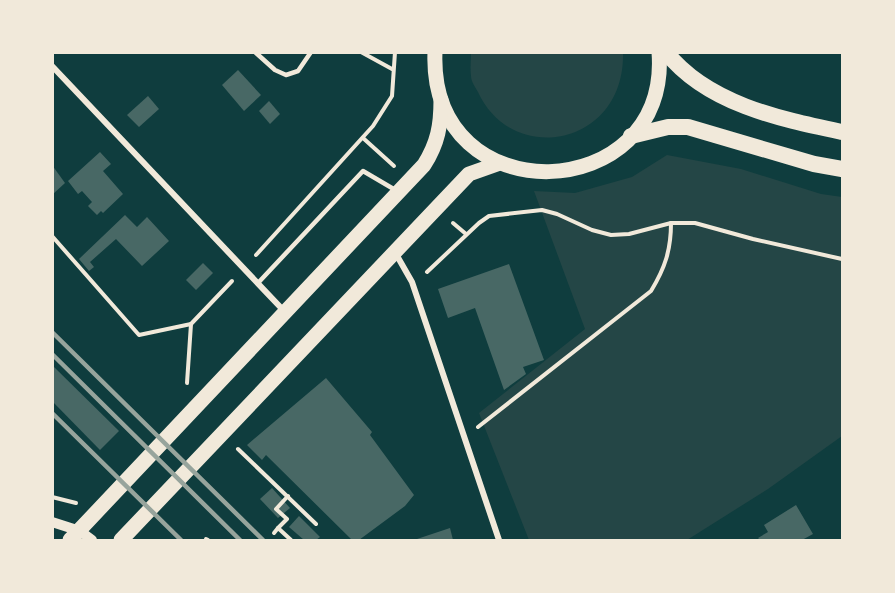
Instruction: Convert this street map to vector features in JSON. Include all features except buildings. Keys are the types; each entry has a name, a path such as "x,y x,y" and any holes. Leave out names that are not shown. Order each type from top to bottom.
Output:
{"highway":[{"path":"666,52 678,68 714,93 751,108 843,132"},
{"path":"631,136 654,129 688,127 814,164 843,170"}],"main road":[{"path":"441,100 464,138 500,163 530,172 560,173 599,161 631,136 641,123 655,92 659,52"},
{"path":"75,536 424,165 435,148 441,128 441,100 433,59"},
{"path":"121,540 469,174 486,166 500,163"}],"street":[{"path":"52,66 286,313"},
{"path":"394,252 412,282 463,439 499,540"},
{"path":"52,522 75,536 92,540"}],"lane":[{"path":"255,52 276,70 286,75 298,71 311,52"},
{"path":"258,283 363,171 399,192"}],"path":[{"path":"361,52 392,69"},
{"path":"412,282 423,277 479,223 497,215 542,210 558,214 592,230 611,234 629,234 671,223 695,223 753,239 843,259"},
{"path":"463,439 651,291 662,273 671,250 671,223"},
{"path":"52,236 139,335 191,324"},
{"path":"223,434 316,524"},
{"path":"274,533 287,519 276,508 288,496"},
{"path":"278,528 291,540"}],"shaded area":[{"path":"471,53 623,53 619,84 606,109 587,126 564,136 539,137 515,131 494,116 472,80"},
{"path":"667,155 741,169 821,194 842,197 842,436 768,489 687,540 529,540 479,413 585,329 534,191 575,193 632,177"}],"railway":[{"path":"52,332 263,540"},
{"path":"52,354 240,540"},
{"path":"52,413 181,540"}]}
